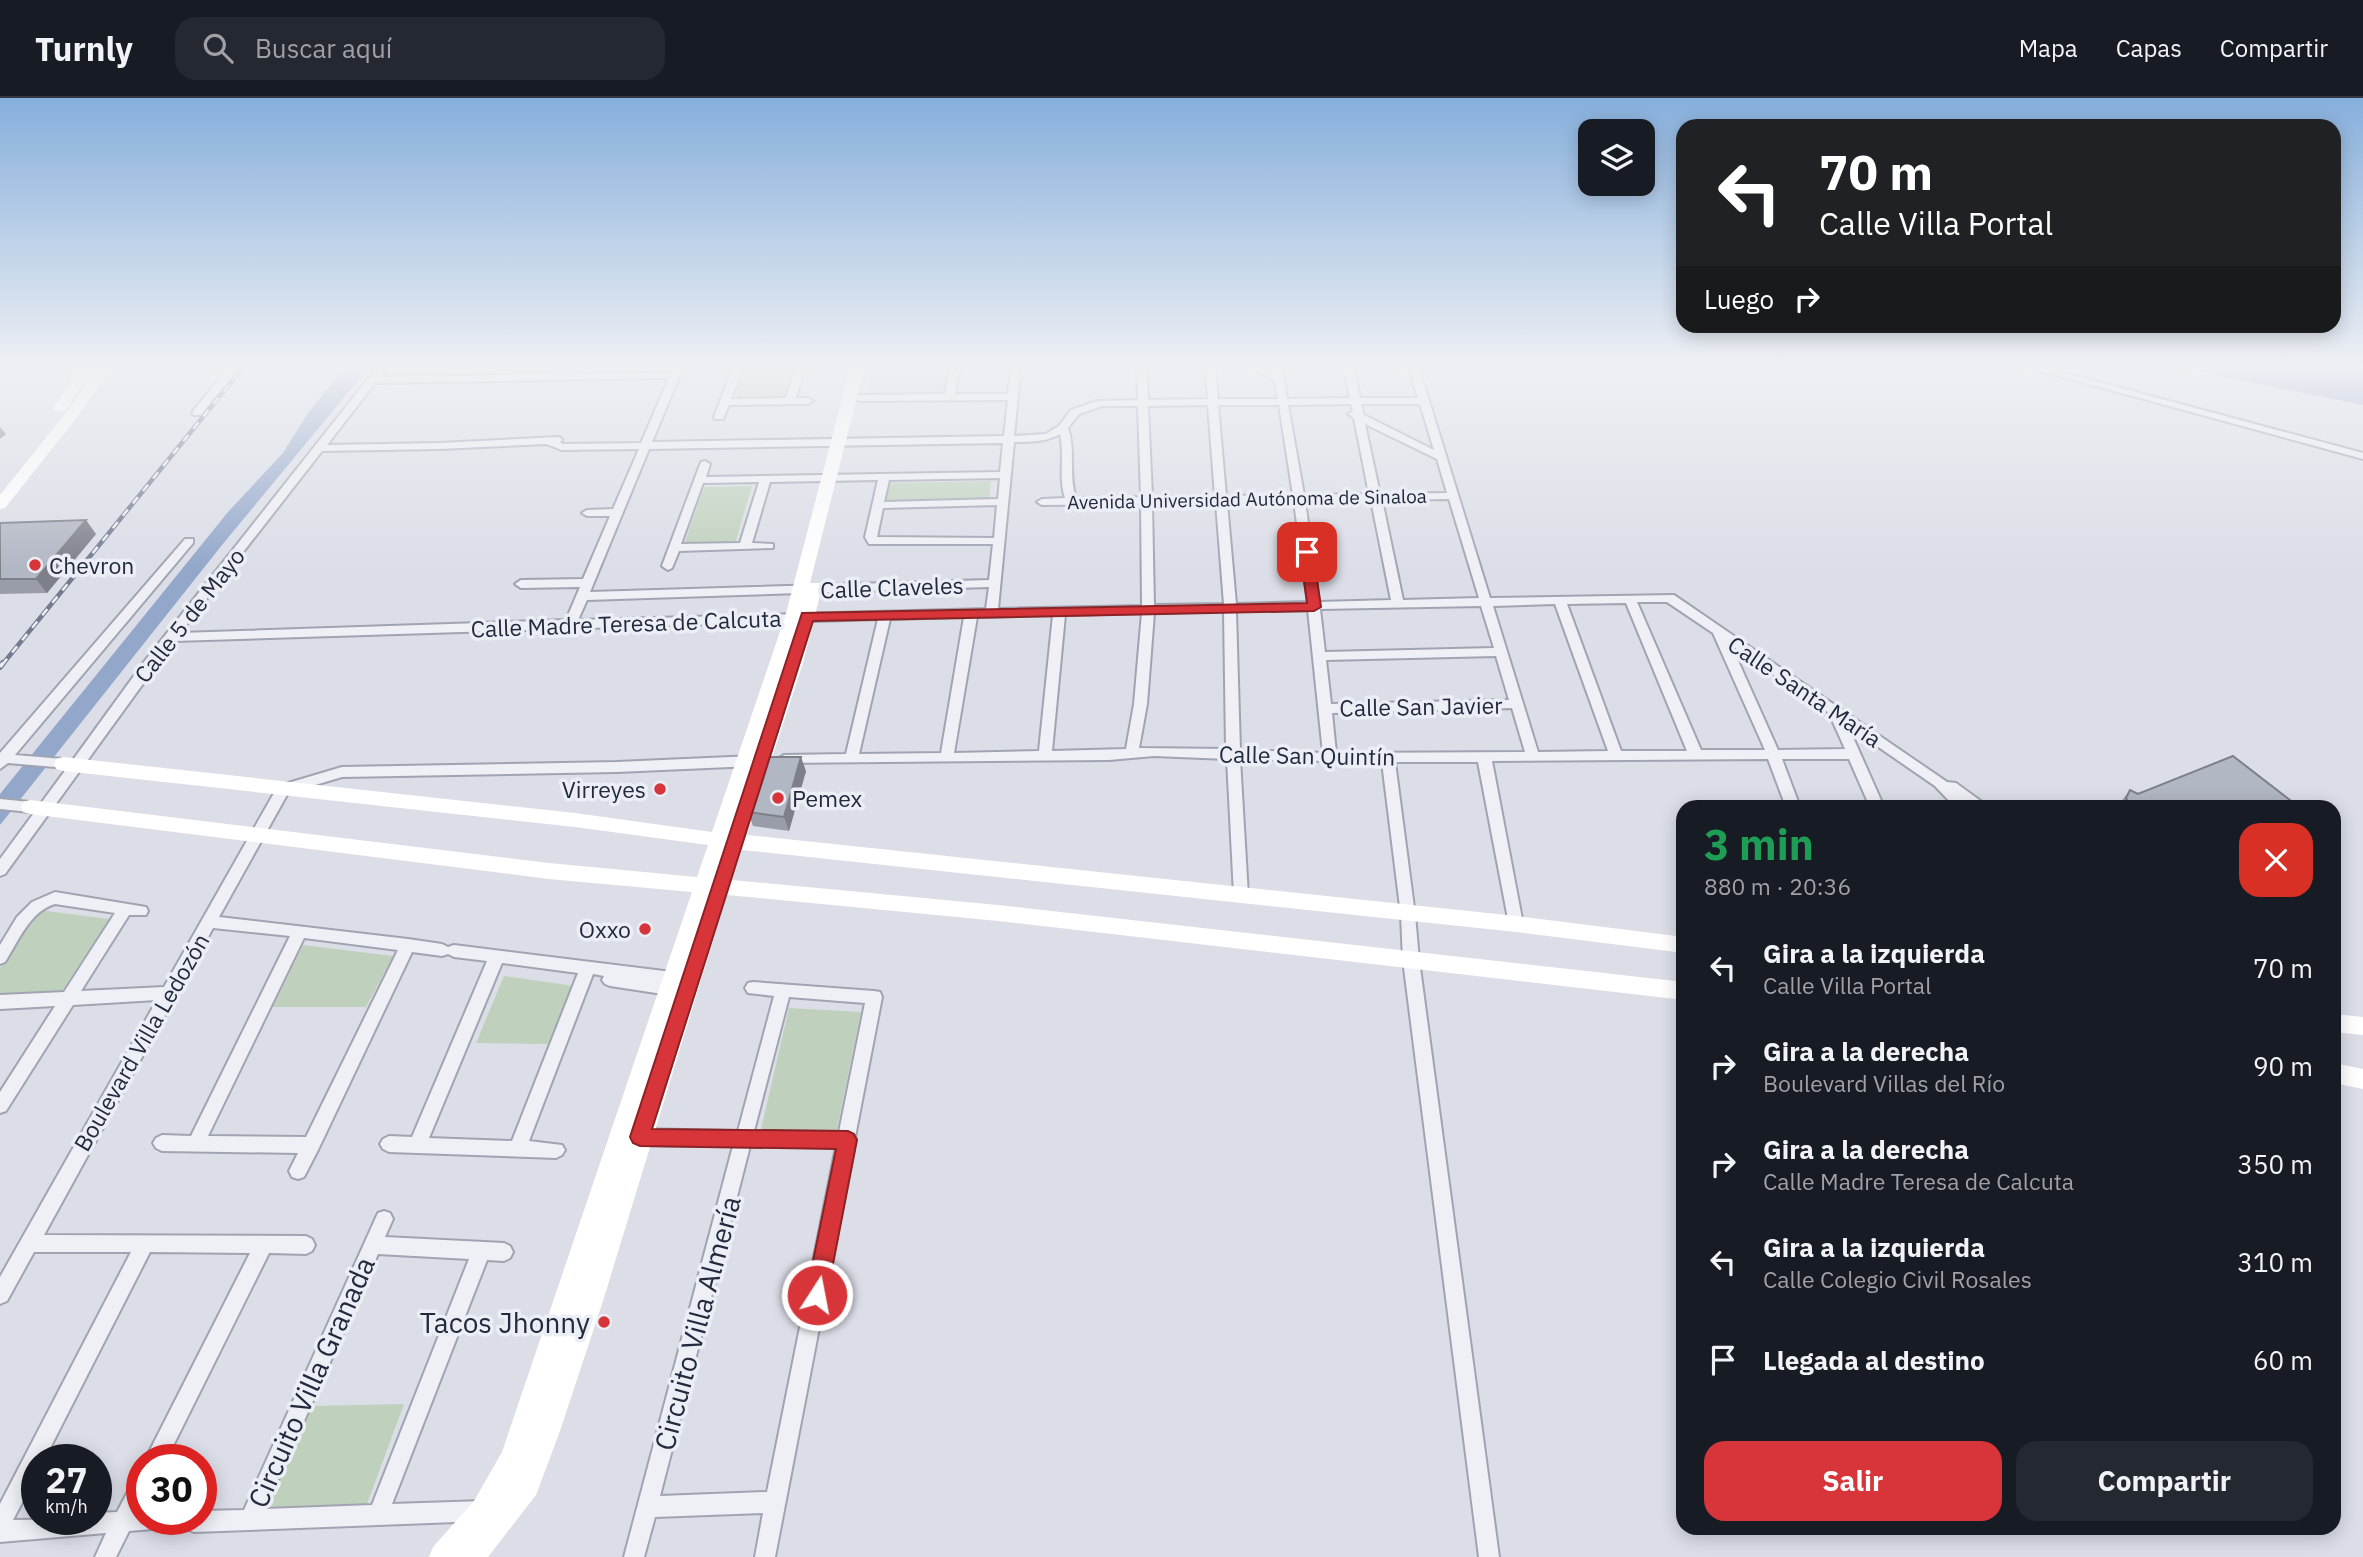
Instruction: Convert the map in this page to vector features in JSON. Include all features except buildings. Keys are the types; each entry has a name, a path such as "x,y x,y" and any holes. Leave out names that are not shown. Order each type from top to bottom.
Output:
{"main road":[{"path":"0,505 55,433"}],"street":[{"path":"0,484 40,433"},
{"name":"Calle 5 de Mayo","path":"0,870 36,809 332,433"},
{"path":"570,625 650,433"},
{"path":"443,1557 484,1511 514,1459 631,1137 800,617 845,433"},
{"path":"844,438 846,433"},
{"path":"321,447 550,442 562,447 647,441 1013,433"},
{"path":"1008,434 1042,439 1053,433"},
{"path":"1065,433 1069,447 1068,494 1071,501"},
{"path":"1132,752 1143,683 1147,610 1147,499 1144,433"},
{"path":"1216,433 1230,608 1233,754 1241,895"},
{"path":"1288,433 1314,607 1330,758"},
{"path":"1362,433 1398,605"},
{"path":"1390,433 1440,457"},
{"path":"1433,433 1533,756"},
{"path":"2278,433 2363,456"},
{"path":"992,613 1008,434"},
{"path":"668,566 705,464"},
{"path":"14,467 31,466"},
{"path":"700,480 1003,475"},
{"path":"884,477 870,537 878,544 997,541"},
{"path":"745,546 765,480"},
{"name":"Avenida Universidad Autónoma de Sinaloa","path":"1042,502 1452,496"},
{"path":"878,505 1000,502"},
{"path":"587,513 617,512"},
{"path":"4,759 189,541"},
{"path":"675,548 769,546"},
{"path":"521,584 587,583"},
{"name":"Calle Claveles","path":"582,596 993,583"},
{"name":"Calle Madre Teresa de Calcuta","path":"170,637 800,617 1670,598"},
{"name":"Calle Santa María","path":"1670,598 1835,712 1971,800"},
{"path":"1630,599 1696,755"},
{"path":"1560,601 1616,756"},
{"path":"1045,754 1059,611"},
{"path":"947,756 971,614"},
{"path":"852,757 885,615"},
{"path":"1718,632 1773,754 1790,800"},
{"path":"1320,656 1501,652"},
{"name":"Calle San Javier","path":"1325,709 1517,704"},
{"path":"1835,712 1874,800"},
{"name":"Calle San Quintín","path":"284,789 342,772 617,767 852,757 1109,755 1132,752 1330,758 1854,754"},
{"path":"1484,756 1516,924"},
{"path":"1388,757 1411,960 1489,1557"},
{"path":"4,759 575,820 728,841 1408,915 1516,924 1676,944"},
{"path":"1947,785 1958,800"},
{"name":"Boulevard Villa Ledozón","path":"0,1295 284,789"},
{"path":"0,804 536,870 998,913 1676,990"},
{"path":"0,958 34,907 45,900 55,898 133,910 68,999 0,1106"},
{"path":"209,922 497,956 679,985"},
{"path":"195,1143 300,931"},
{"path":"298,1171 408,945"},
{"path":"417,1145 497,956"},
{"path":"517,1149 586,972"},
{"path":"753,988 874,997 765,1557"},
{"name":"Circuito Villa Almería","path":"634,1557 783,990"},
{"path":"0,1002 168,993"},
{"path":"2341,1024 2363,1026"},
{"path":"2341,1074 2363,1079"},
{"path":"631,1137 848,1140"},
{"path":"469,1557 509,1510 526,1485 590,1301 631,1137"},
{"path":"162,1143 312,1145"},
{"path":"389,1144 556,1150"},
{"name":"Circuito Villa Granada","path":"250,1519 384,1219"},
{"path":"29,1243 306,1245"},
{"path":"0,1525 145,1243"},
{"path":"163,1444 264,1245"},
{"name":"Circuito Villa Granada","path":"373,1245 504,1252"},
{"path":"377,1514 481,1251"},
{"path":"648,1507 776,1502"},
{"name":"Circuito Villa Granada","path":"217,1521 509,1510"},
{"path":"105,1557 126,1516"},
{"path":"0,1532 126,1522"}],"green space":[{"path":"991,481 989,501 880,503 884,483"},
{"path":"752,486 735,544 684,545 704,487"},
{"path":"39,910 109,919 60,994 0,998 0,968"},
{"path":"303,945 393,956 366,1007 273,1007"},
{"path":"504,976 574,986 551,1044 476,1043"},
{"path":"789,1008 861,1012 836,1134 760,1134"},
{"path":"404,1404 364,1512 261,1516 310,1406"}],"water":[{"path":"295,433 315,433 222,545 0,825 0,794 228,512 283,453"}],"railway":[{"path":"2,665 190,433"},
{"path":"0,667 3,663"}],"place":[{"name":"Chevron","path":"35,565"},
{"name":"Virreyes","path":"660,789"},
{"name":"Pemex","path":"778,798"},
{"name":"Oxxo","path":"645,929"},
{"name":"Tacos Jhonny","path":"604,1322"}],"route":[{"path":"817,1295 848,1140 640,1137 807,617 1314,607 1307,552"}]}
